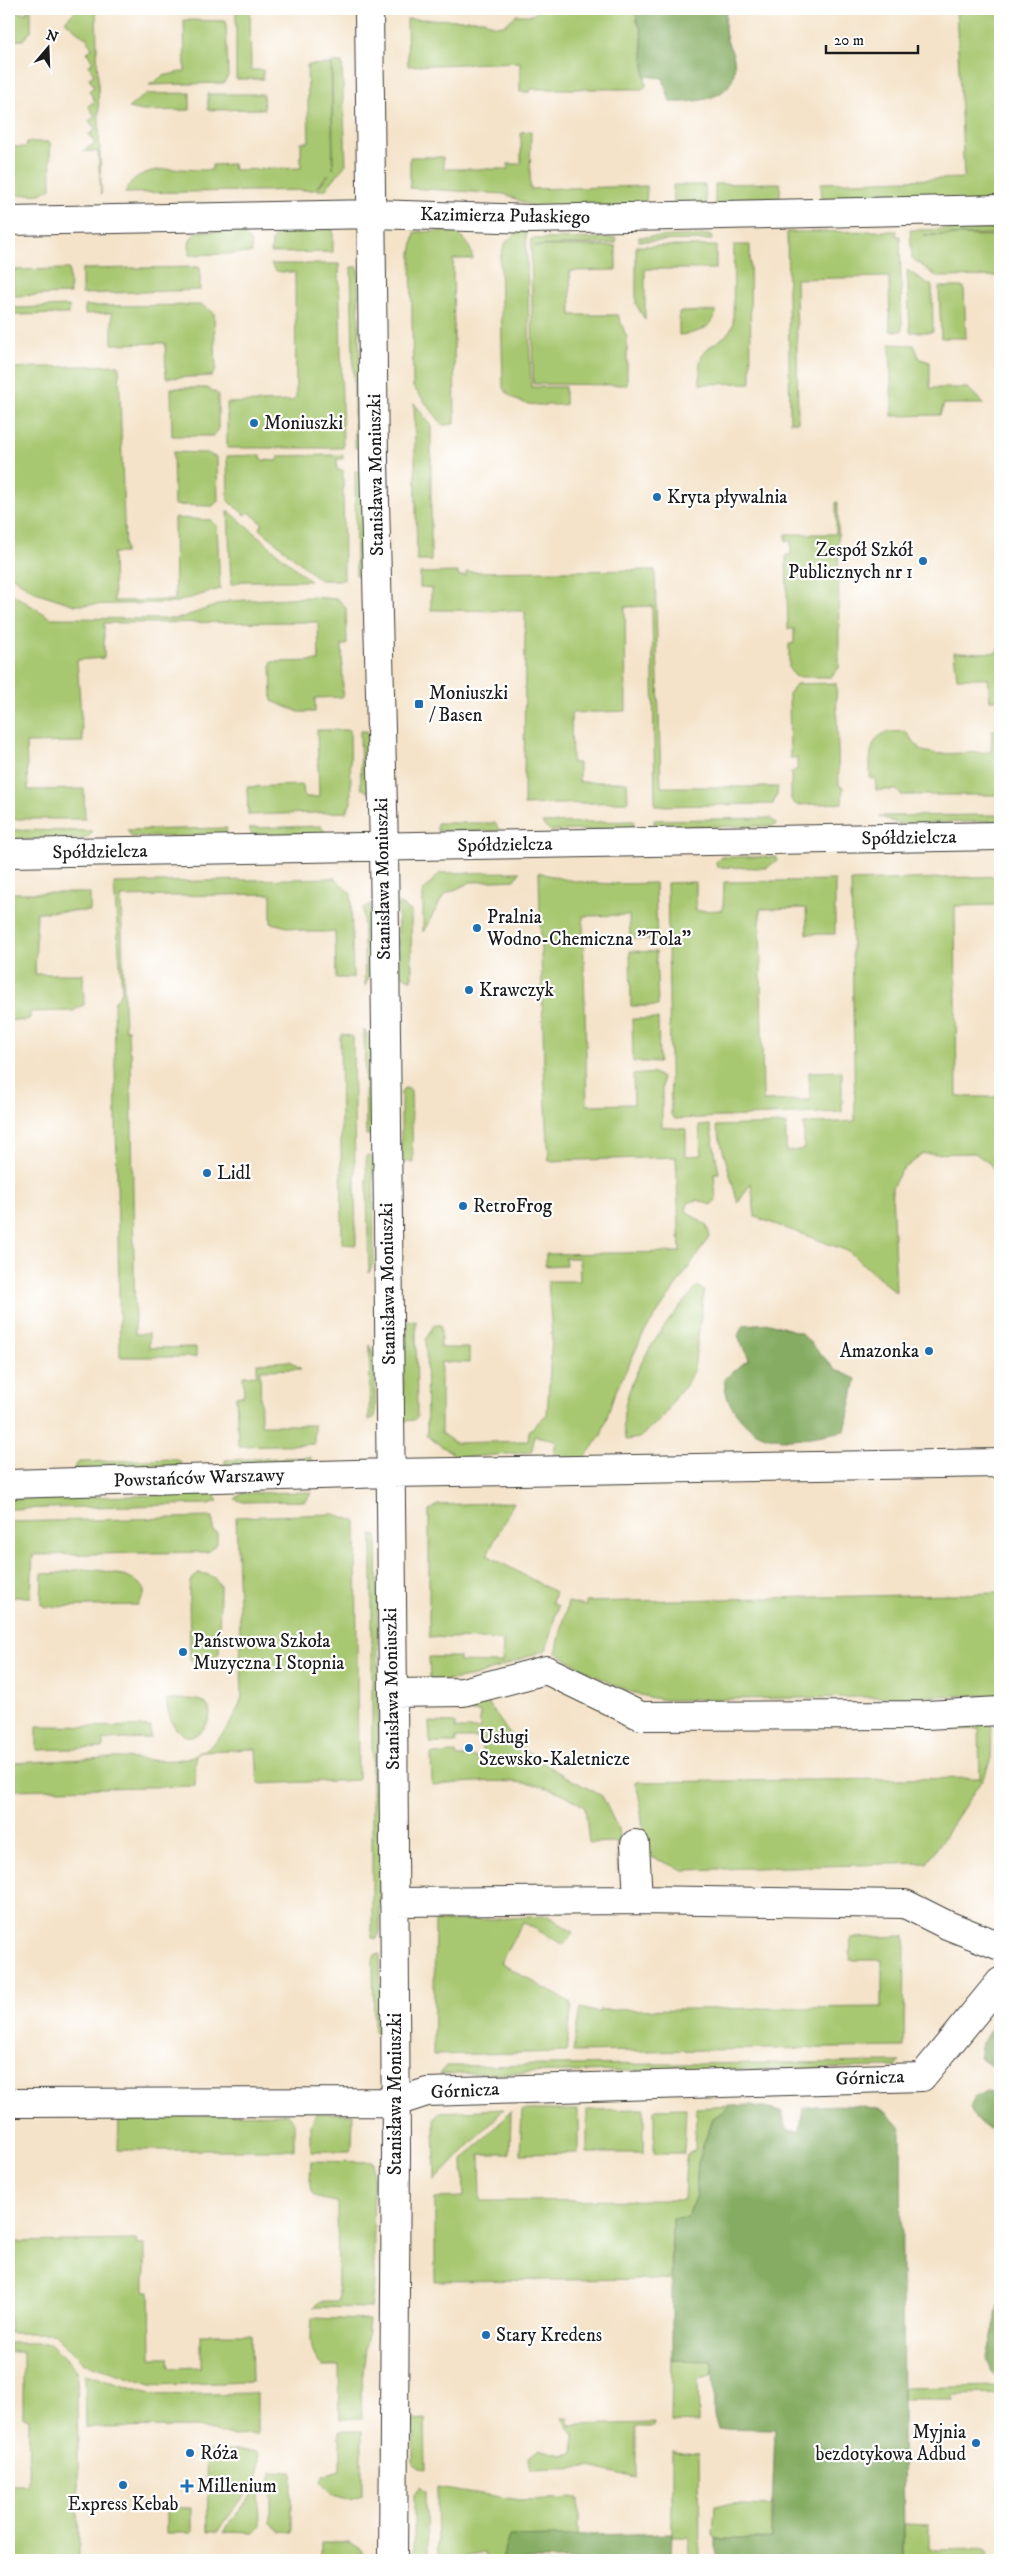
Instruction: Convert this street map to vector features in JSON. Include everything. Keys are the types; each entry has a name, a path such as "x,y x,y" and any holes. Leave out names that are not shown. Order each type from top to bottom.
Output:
{"street":[{"name":"Stanisława Moniuszki","path":"370,9 374,462 384,846 393,1694 396,2102 393,2560"},
{"name":"Kazimierza Pułaskiego","path":"9,221 373,214 531,219 1000,209"},
{"name":"Spółdzielcza","path":"9,854 1000,836"},
{"name":"Powstańców Warszawy","path":"9,1484 390,1473 1000,1463"},
{"path":"393,1694 463,1692 546,1670 641,1716 926,1715 1000,1711"},
{"path":"635,1844 638,1900"},
{"path":"394,1902 638,1900 905,1904 947,1925 1000,1946"},
{"name":"Górnicza","path":"9,2103 396,2102 427,2092 922,2077 1000,1982"}],"green space":[{"path":"27,9 31,9 31,31 23,40 9,41 9,12 27,13"},
{"path":"77,9 96,9 101,194 98,152 83,151 95,143 89,134 96,130 89,121 95,116 88,106 95,101 89,91 94,87 89,78 94,75 89,65 93,63 87,52 92,49 86,37 65,21"},
{"path":"236,9 250,9 251,70 263,70 263,79 236,79"},
{"path":"540,9 636,9 637,21 641,30 646,86 642,89 531,89 530,92 520,92 520,62 408,66 407,19 484,20 497,26 505,24 516,15 532,15"},
{"path":"636,9 726,9 725,33 734,58 734,72 731,82 716,96 694,101 670,102 663,78 645,76 641,30 637,21"},
{"path":"956,9 1000,9 1000,202 822,204 821,183 964,178"},
{"path":"184,20 226,21 228,76 224,83 149,85 163,76 185,71"},
{"path":"332,63 342,63 346,164 325,190 316,190 329,174 314,190 125,193 131,183 139,176 150,171 176,169 212,170 212,165 233,164 234,170 301,168 301,142 309,142 307,65 331,64 333,169"},
{"path":"190,93 190,110 143,111 128,108 146,94"},
{"path":"208,94 263,94 264,109 208,110"},
{"path":"531,131 530,189 647,186 646,209 541,210 504,194 410,188 410,157 443,157 444,169 508,169 508,164 521,164 521,132"},
{"path":"27,142 50,142 51,188 41,194 9,195 9,147 26,147"},
{"path":"780,183 780,205 715,206 715,184"},
{"path":"673,185 705,185 706,207 674,208"},
{"path":"333,229 333,252 271,253 272,240 280,231"},
{"path":"1000,229 1000,234 924,235 1000,236 1000,276 937,277 912,258 910,230"},
{"path":"199,231 242,232 251,243 252,253 189,255 190,241"},
{"path":"452,231 467,242 473,259 453,259 455,424 443,425 413,387 411,253 415,232"},
{"path":"526,231 531,387 565,387 565,405 523,403 509,395 503,388 500,259 503,248 508,240 520,232"},
{"path":"897,231 896,236 900,236 902,331 890,331 889,277 796,279 798,422 790,422 787,232"},
{"path":"711,235 712,240 639,241 639,237"},
{"path":"616,238 616,243 534,246 616,246 616,270 570,271 571,315 618,315 627,338 627,385 533,384 531,239"},
{"path":"734,245 750,245 751,383 700,384 700,366 704,352 725,336 733,325"},
{"path":"636,246 716,246 716,269 645,269 645,320 636,304"},
{"path":"271,264 339,264 343,448 227,448 227,403 292,401 296,397 295,273 278,271"},
{"path":"200,267 200,290 82,294 82,269"},
{"path":"351,267 358,267 361,448 355,448"},
{"path":"69,269 70,294 14,296 13,270"},
{"path":"907,270 932,286 933,332 910,332"},
{"path":"939,287 964,287 966,338 941,338"},
{"path":"202,305 214,313 216,369 212,376 166,378 165,343 112,344 112,313 85,314 85,306"},
{"path":"69,306 69,314 14,315 14,308"},
{"path":"716,311 707,326 697,332 679,335 679,312"},
{"path":"890,344 914,345 920,359 930,362 930,388 968,388 984,404 944,404 940,415 892,416"},
{"path":"119,365 125,553 113,553 114,601 175,600 174,518 212,520 217,525 220,589 174,603 75,605 35,592 9,575 9,368"},
{"path":"171,388 207,388 218,394 218,431 213,436 172,436"},
{"path":"414,403 431,425 431,561 417,561"},
{"path":"173,452 207,453 217,458 218,501 213,506 174,505"},
{"path":"261,455 262,460 278,461 279,456 343,455 343,459 337,459 337,470 343,470 344,580 320,580 259,528 263,524 249,512 245,515 228,501 227,456"},
{"path":"355,471 362,472 363,575 356,575"},
{"path":"836,502 838,502 839,668 831,677 796,677 789,669 789,644 794,643 794,629 788,629 786,555 791,555 791,541 786,541 786,534 836,534"},
{"path":"228,510 310,581 242,581 231,585"},
{"path":"655,570 661,787 778,787 773,804 655,806 652,606 625,607 626,711 571,713 572,763 579,763 579,782 627,782 628,802 524,805 525,611 431,610 431,588 420,587 420,573 458,572 458,576 466,576 466,572"},
{"path":"9,592 51,618 177,619 229,601 310,597 338,599 346,608 347,645 342,645 343,697 315,698 315,712 299,712 272,701 271,662 319,661 318,622 104,623 104,658 77,660 83,742 26,743 28,790 84,789 85,819 9,819"},
{"path":"1000,645 1000,700 990,700 988,678 957,678 954,652 996,653"},
{"path":"836,683 839,786 843,787 842,803 796,805 791,800 791,772 797,770 797,758 790,758 789,694 796,684"},
{"path":"317,730 350,730 351,803 346,812 248,815 247,787 303,785 304,797 319,797"},
{"path":"992,730 1000,730 1000,795 901,795 897,790 876,790 875,778 870,779 870,759 873,746 879,736 885,733 905,731 922,751 937,754 991,752"},
{"path":"360,731 367,731 369,793 361,788"},
{"path":"1000,815 1000,821 899,824 879,816"},
{"path":"770,818 776,823 775,826 663,827 654,823 654,820"},
{"path":"634,821 634,825 627,829 552,831 542,823"},
{"path":"437,823 495,823 500,831 437,831"},
{"path":"321,826 326,834 252,835 249,828"},
{"path":"227,828 226,833 222,836 132,837 127,830"},
{"path":"9,830 92,831 92,833 85,839 9,840"},
{"path":"721,857 777,857 777,860 767,868 717,867 716,862"},
{"path":"520,872 515,880 471,882 444,895 423,932 423,891 440,873"},
{"path":"539,872 553,877 582,882 611,884 655,883 657,941 630,938 629,915 583,916 587,1105 634,1104 633,1075 654,1073 662,1078 662,1127 686,1129 686,1156 702,1155 699,1126 710,1125 719,1173 714,1173 716,1200 711,1205 697,1200 688,1203 686,1211 707,1226 710,1236 644,1333 614,1395 601,1436 584,1458 553,1458 556,1440 534,1436 532,1452 459,1458 427,1436 426,1339 434,1325 441,1325 441,1348 469,1348 469,1363 441,1362 441,1433 455,1443 528,1441 529,1431 547,1414 552,1336 548,1281 580,1281 579,1258 565,1258 566,1265 545,1266 546,1254 680,1252 676,1157 549,1161 544,1070"},
{"path":"1000,876 1000,905 955,906 957,1097 1000,1097 1000,1179 990,1164 975,1153 923,1154 901,1171 892,1188 896,1293 848,1251 755,1217 751,1183 738,1203 716,1126 786,1124 786,1152 804,1149 804,1124 855,1121 851,881"},
{"path":"335,878 351,894 353,978 336,978 335,932 308,932 271,923 271,894 121,897 125,1029 128,1029 129,1052 131,1053 135,1334 149,1334 149,1348 196,1347 196,1357 120,1357 114,1003 122,991 114,883"},
{"path":"835,880 835,934 807,934 806,908 760,909 763,1101 810,1100 809,1072 842,1071 842,1112 675,1119 671,1115 667,883 696,882 696,911 723,910 724,882"},
{"path":"9,893 90,893 90,911 37,912 35,974 83,974 84,1005 73,1011 30,1012 30,1018 24,1021 9,1020"},
{"path":"398,903 411,911 412,980 403,976 398,967"},
{"path":"370,904 371,973 365,986 363,909"},
{"path":"630,951 656,952 658,1006 631,1006"},
{"path":"632,1019 658,1019 659,1062 633,1062"},
{"path":"364,1029 371,1041 373,1129 370,1135 366,1135"},
{"path":"342,1034 353,1037 356,1245 342,1244 340,1037 342,1037"},
{"path":"404,1088 411,1091 413,1163 401,1158 401,1093"},
{"path":"368,1155 373,1158 374,1261 369,1273 366,1156"},
{"path":"698,1286 704,1291 694,1369 685,1387 677,1394 664,1416 639,1438 626,1440 623,1421 626,1400 644,1357 671,1318"},
{"path":"408,1321 416,1321 417,1417 414,1420 404,1421 403,1326"},
{"path":"770,1323 801,1333 835,1369 856,1379 845,1431 790,1439 764,1436 752,1430 734,1410 727,1397 724,1379 749,1359 738,1336 743,1325"},
{"path":"370,1345 375,1359 375,1417 369,1420"},
{"path":"290,1361 301,1369 260,1370 261,1425 314,1425 314,1444 238,1446 236,1396 244,1395 243,1376 257,1375 257,1363"},
{"path":"311,1457 311,1463 225,1465 225,1460"},
{"path":"176,1459 181,1462 181,1466 75,1469 75,1465 79,1462"},
{"path":"312,1492 306,1501 243,1502 235,1499 242,1493"},
{"path":"213,1494 218,1501 209,1504 9,1509 9,1499"},
{"path":"514,1502 487,1555 555,1592 552,1603 558,1606 546,1650 475,1676 430,1683 429,1657 459,1657 459,1662 502,1663 503,1640 429,1637 429,1511 438,1505"},
{"path":"334,1514 356,1521 358,1780 258,1784 256,1749 203,1751 213,1744 228,1727 242,1696 236,1517"},
{"path":"213,1517 213,1531 217,1533 217,1543 208,1552 33,1555 31,1597 10,1597 9,1522"},
{"path":"372,1535 377,1536 380,1932 377,1939 372,1938"},
{"path":"81,1569 106,1571 131,1579 144,1588 144,1595 138,1605 45,1607 41,1604 42,1573 53,1574"},
{"path":"198,1573 211,1576 220,1586 219,1653 212,1662 190,1661 189,1590 190,1582"},
{"path":"1000,1593 1000,1695 665,1700 636,1693 608,1682 556,1653 568,1602 586,1606 586,1602"},
{"path":"193,1699 207,1705 210,1714 207,1724 200,1732 191,1736 181,1734 172,1723 166,1700"},
{"path":"487,1701 516,1744 554,1770 602,1796 618,1829 624,1871 618,1871 617,1842 589,1843 585,1808 568,1797 550,1789 512,1782 492,1781 432,1785 431,1754 456,1753 457,1757 482,1757 482,1738 456,1738 456,1743 430,1743 429,1722 455,1723 455,1729 480,1729 480,1712 457,1712 457,1703"},
{"path":"948,1719 992,1719 991,1758 985,1775 927,1863 684,1870 646,1855 639,1796 635,1782 980,1778 979,1729 949,1730"},
{"path":"37,1726 151,1727 150,1738 103,1740 103,1748 37,1750"},
{"path":"196,1754 195,1786 9,1790 9,1763 109,1758 173,1760"},
{"path":"548,1916 573,1932 564,1945 523,1922 500,1963 571,2003 566,2052 433,2055 435,1922"},
{"path":"905,1936 904,2047 573,2052 580,2008 599,2013 599,2010 882,2007 882,1960 850,1960 851,1938"},
{"path":"380,1954 381,2037 374,2032 373,1960 375,1955"},
{"path":"992,2027 1000,2027 1000,2069 994,2068 979,2058 982,2043"},
{"path":"900,2062 896,2067 439,2074 446,2066"},
{"path":"987,2092 1000,2095 1000,2133 981,2125 970,2108 975,2096"},
{"path":"751,2105 782,2112 787,2130 800,2132 803,2108 844,2105 884,2111 901,2128 904,2560 716,2560 716,2539 771,2539 775,2429 718,2428 714,2417 713,2361 672,2360 672,2218 688,2217 696,2194 698,2160 713,2118 731,2106"},
{"path":"731,2106 713,2118 698,2160 696,2194 688,2218 672,2218 671,2279 435,2281 435,2198 464,2197 463,2160 511,2111 510,2154 480,2154 481,2201 684,2200 686,2155 695,2150 696,2108"},
{"path":"686,2108 684,2153 654,2153 654,2109"},
{"path":"504,2109 435,2181 434,2119 439,2112"},
{"path":"644,2109 644,2153 587,2153 587,2110"},
{"path":"522,2110 578,2110 578,2153 520,2154"},
{"path":"316,2113 353,2114 352,2145 350,2151 311,2151 311,2124"},
{"path":"288,2114 294,2123 294,2150 118,2150 119,2116"},
{"path":"311,2161 373,2162 374,2282 371,2308 313,2307 321,2301 338,2301 337,2202 319,2198 311,2191"},
{"path":"9,2236 12,2236 12,2242 136,2240 137,2245 145,2245 145,2291 150,2291 151,2358 169,2358 170,2368 201,2367 201,2334 251,2334 252,2382 151,2385 84,2363 53,2333 9,2333"},
{"path":"1000,2300 1000,2376 993,2375 987,2358"},
{"path":"312,2318 369,2320 361,2392 362,2418 340,2419 339,2366 322,2366 314,2355 311,2344"},
{"path":"9,2343 50,2343 77,2370 79,2560 9,2560 9,2485 28,2485 29,2418 23,2417 23,2352 9,2352"},
{"path":"672,2360 713,2361 713,2374 698,2379 699,2423 671,2422"},
{"path":"85,2374 153,2395 257,2393 257,2435 231,2436 197,2427 86,2428"},
{"path":"1000,2386 1000,2394 952,2395 952,2400 903,2400 903,2388"},
{"path":"562,2417 569,2417 570,2425 654,2423 654,2427 636,2427 636,2478 590,2467 530,2469 529,2457 539,2449 563,2455 573,2453 575,2437"},
{"path":"425,2419 426,2470 419,2469 413,2465 413,2420"},
{"path":"340,2431 362,2431 362,2495 356,2497 339,2497 329,2491 321,2482 323,2476 340,2471"},
{"path":"207,2451 254,2451 259,2454 258,2477 217,2532 208,2532"},
{"path":"672,2451 699,2453 700,2560 689,2560 688,2537 672,2537"},
{"path":"271,2471 292,2472 292,2533 281,2532 271,2523"},
{"path":"259,2485 260,2526 254,2533 223,2532"},
{"path":"420,2486 426,2491 427,2560 414,2560 414,2495"},
{"path":"437,2487 520,2500 578,2498 578,2536 509,2538 500,2560 486,2560 485,2553 461,2557 461,2560 438,2560"},
{"path":"771,2501 771,2540 716,2539 713,2535 715,2504 770,2506"},
{"path":"166,2507 192,2507 192,2533 166,2533"},
{"path":"904,2524 929,2525 929,2550 984,2549 988,2552 988,2560 904,2560"},
{"path":"672,2533 671,2557 642,2560 500,2560 509,2537"},
{"path":"321,2542 350,2542 362,2550 362,2560 321,2560"}],"place":[{"name":"Moniuszki","path":"254,423"},
{"name":"Kryta pływalnia","path":"657,497"},
{"name":"Zespół Szkół Publicznych nr 1","path":"923,561"},
{"name":"Moniuszki / Basen","path":"419,704"},
{"name":"Pralnia Wodno-Chemiczna \"Tola\"","path":"477,928"},
{"name":"Krawczyk","path":"469,990"},
{"name":"Lidl","path":"207,1173"},
{"name":"RetroFrog","path":"463,1206"},
{"name":"Amazonka","path":"929,1351"},
{"name":"Państwowa Szkoła Muzyczna I Stopnia","path":"183,1652"},
{"name":"Usługi Szewsko-Kaletnicze","path":"469,1748"},
{"name":"Stary Kredens","path":"486,2335"},
{"name":"Myjnia bezdotykowa Adbud","path":"976,2443"},
{"name":"Róża","path":"190,2453"},
{"name":"Express Kebab","path":"123,2485"},
{"name":"Millenium","path":"187,2486"}]}
